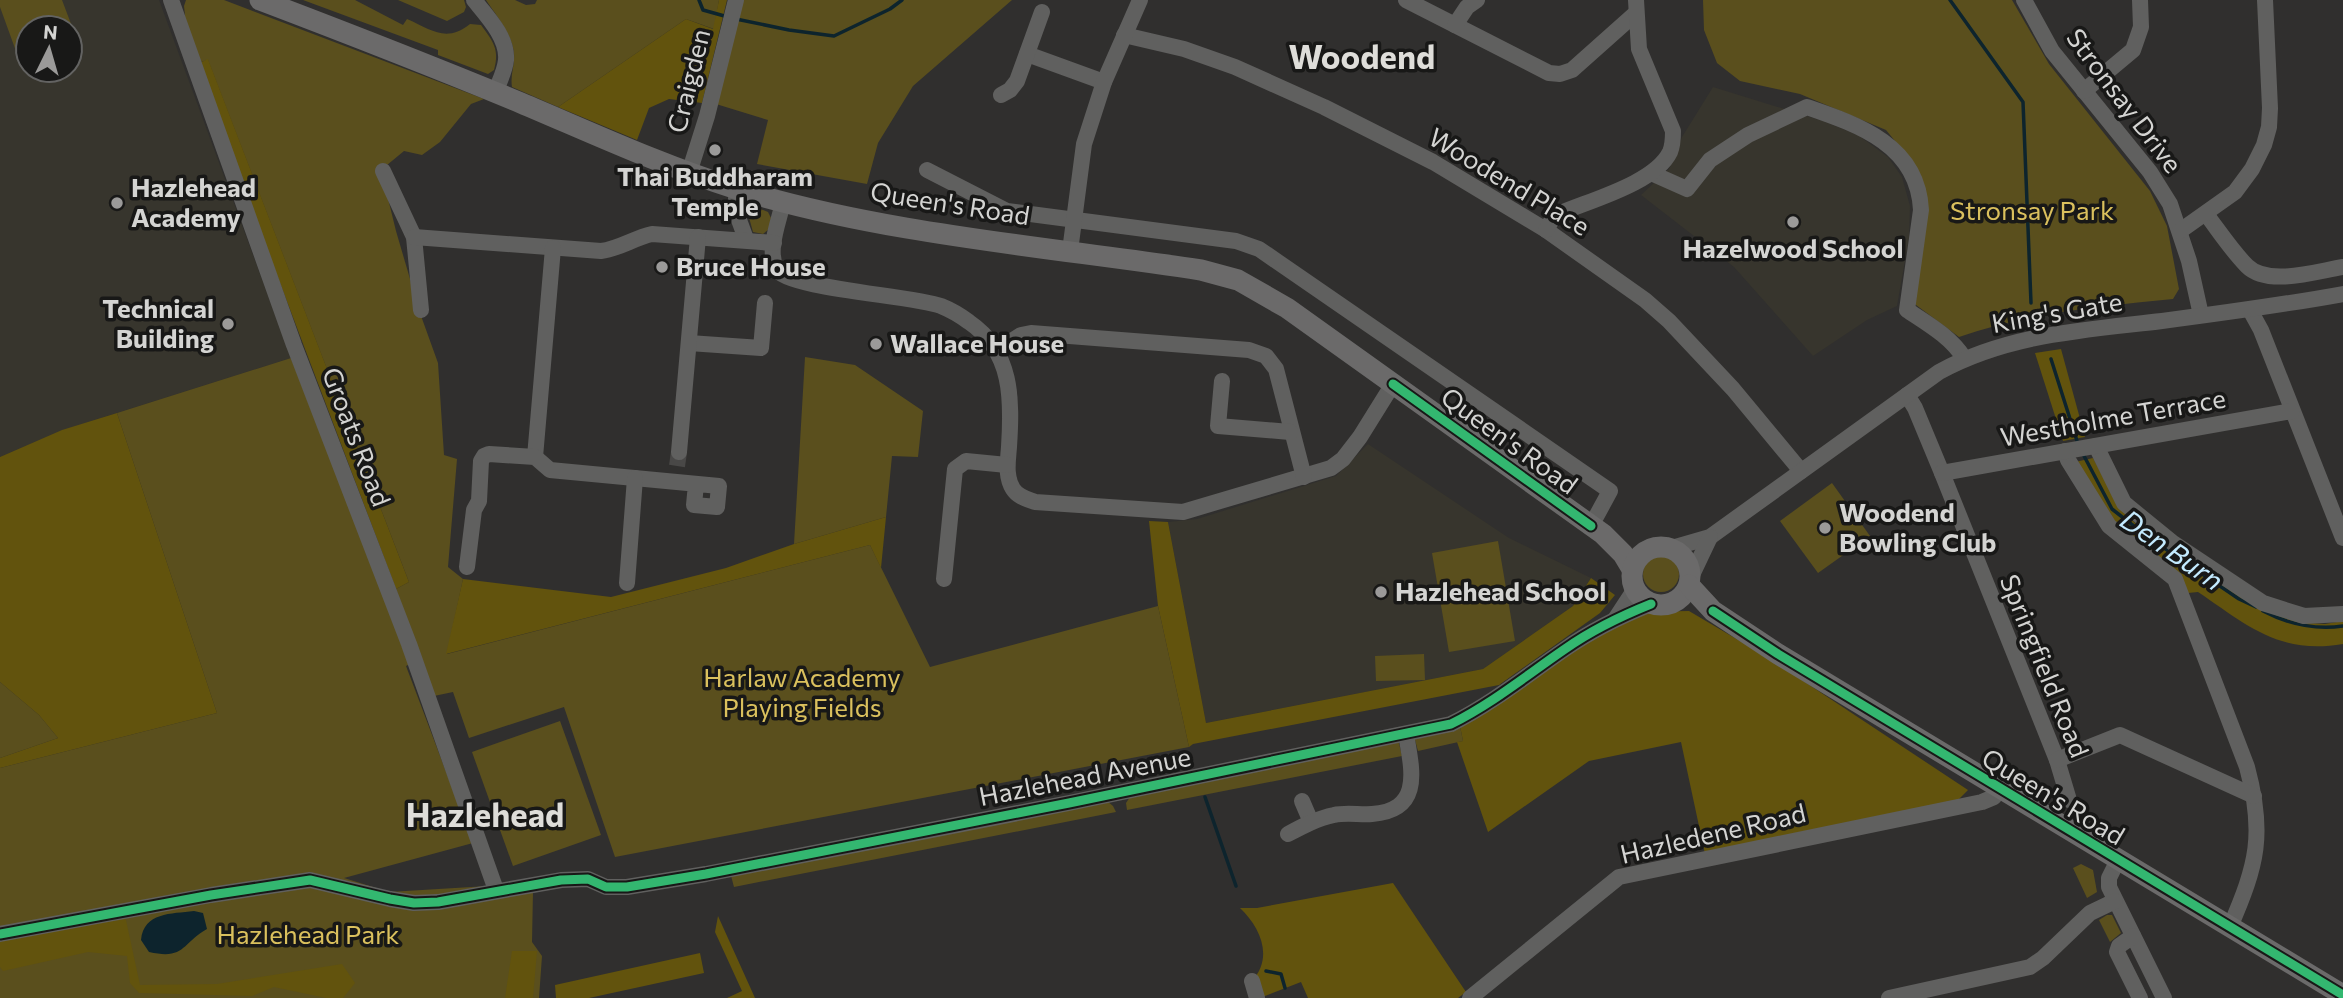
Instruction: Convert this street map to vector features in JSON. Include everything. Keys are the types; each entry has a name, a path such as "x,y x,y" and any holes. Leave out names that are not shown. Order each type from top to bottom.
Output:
{"main road":[{"name":"Queen's Road","path":"260,0 689,173 737,189 783,202 928,230 1201,270 1238,281 1287,308 1597,525 1649,549"},
{"name":"Queen's Road","path":"1597,525 1623,554 1634,579"},
{"path":"1664,546 1672,548 1686,560 1690,581 1713,611 1645,600 1634,579 1641,554 1664,546"},
{"path":"1662,603 1680,599 1690,581"},
{"name":"Queen's Road","path":"1713,611 1778,654 1991,784 2343,995"}],"street":[{"name":"Groats Road","path":"171,0 290,333 409,644 496,890"},
{"path":"474,0 503,40 506,50 506,63 495,93"},
{"name":"Craigden","path":"689,173 736,0"},
{"path":"1070,251 1084,144 1104,82 1140,0"},
{"path":"1406,0 1549,73 1560,74 1572,70 1636,6"},
{"path":"1455,25 1467,7 1476,0"},
{"name":"Stronsay Drive","path":"2024,0 2052,51 2151,172 2170,204 2189,261 2201,315"},
{"path":"2084,91 2133,50 2141,27 2140,0"},
{"path":"2180,231 2235,192 2264,145 2269,127 2266,0"},
{"path":"1546,230 1553,218 1561,212 1651,173 1669,153 1673,143 1673,131 1639,49 1636,6"},
{"path":"1001,95 1010,90 1017,81 1042,12"},
{"name":"Woodend Place","path":"1124,35 1184,49 1235,67 1324,107 1433,162 1546,230 1645,300 1668,321 1733,389 1801,471"},
{"path":"1027,54 1104,82"},
{"path":"1651,173 1687,189 1710,160 1748,135 1807,107 1851,122 1882,140 1908,164 1920,195 1920,217 1907,310 1957,346 1964,359"},
{"name":"Queen's Road","path":"947,162 933,174 1007,211 1236,241 1259,249 1611,491 1597,525"},
{"path":"383,171 414,237 421,310"},
{"path":"737,189 735,209 746,239"},
{"path":"783,202 773,253 776,270 787,279 941,306 973,324 996,351 1007,372 1011,409 1007,465 1009,480 1014,491 1035,502 1183,512 1304,477 1331,468 1343,459 1393,384"},
{"path":"2206,214 2248,268 2263,276 2287,276 2343,267"},
{"path":"414,237 601,251 611,250 638,237 652,234 774,243"},
{"path":"677,467 698,237"},
{"path":"535,457 553,248"},
{"name":"King's Gate","path":"1672,548 1710,537 1906,395 1964,359 1997,346 2052,334 2250,310 2343,294"},
{"path":"689,343 761,348 765,303"},
{"path":"2250,310 2261,330 2343,538"},
{"path":"996,351 1021,335 1031,332 1249,350 1266,356 1276,369 1290,432 1304,477"},
{"path":"1222,380 1218,426 1290,432"},
{"name":"Springfield Road","path":"1906,395 1915,408 1942,473 2057,760 2069,800"},
{"name":"Westholme Terrace","path":"1942,473 2292,411"},
{"path":"2094,447 2124,503 2173,543 2263,603 2304,616 2343,614"},
{"path":"2067,451 2068,460 2109,526 2175,579 2246,767 2255,796 2255,862 2249,884 2230,927"},
{"path":"467,567 474,510 479,501 481,461 484,456 535,457 550,470 635,478 677,467"},
{"path":"944,579 956,469 966,461 1007,465"},
{"path":"677,467 696,484"},
{"path":"627,583 635,478"},
{"name":"King's Gate","path":"1690,581 1710,537"},
{"name":"Hazlehead Avenue","path":"1616,618 1634,579"},
{"name":"Hazlehead Avenue","path":"0,934 211,895 310,880 390,900 414,903 438,902 561,880 588,880 606,887 627,887 706,874 1451,724 1477,711 1566,648 1616,618 1662,603"},
{"path":"1288,834 1311,822 1336,814 1370,815 1388,812 1397,807 1407,797 1413,775 1406,734"},
{"path":"2057,760 2120,735 2255,796"},
{"name":"Hazledene Road","path":"1470,998 1619,877 1963,805 1979,788 1991,784"},
{"path":"1302,801 1311,822"},
{"path":"2118,860 2109,878 2109,887 2164,998"},
{"path":"1889,998 2030,967 2090,913 2115,901"},
{"path":"2133,936 2119,946 2117,952 2140,998"},
{"path":"1252,981 1257,998"}],"shaded area":[{"name":"Hazlehead Academy","path":"0,0 159,0 291,358 63,430 0,457"},
{"path":"719,0 727,0 702,103 669,99 649,108 637,140 558,107 686,19 713,29"},
{"path":"208,59 409,582 396,589 197,64"},
{"name":"Hazelwood School","path":"1713,87 1823,121 1858,135 1888,157 1902,177 1910,206 1909,238 1897,306 1867,320 1813,356 1734,267 1641,195 1669,169 1682,137"},
{"path":"2061,349 2085,437 2063,441 2035,353"},
{"path":"117,413 217,713 0,768 0,758 58,738 39,715 0,682 0,457 62,430"},
{"name":"Hazlehead School","path":"1368,444 1509,538 1591,578 1573,606 1483,669 1206,723 1168,522 1197,519 1336,476"},
{"path":"2093,458 2119,507 2136,524 2249,600 2309,623 2343,621 2343,644 2320,646 2282,641 2249,626 2198,592 2188,593 2111,521 2075,462"},
{"path":"886,517 881,568 870,545 446,654 463,579 611,597 726,568 794,544"},
{"path":"1149,521 1168,522 1206,723 1483,669 1573,606 1591,578 1615,595 1600,613 1499,685 1193,744 1189,747 1158,606"},
{"path":"1689,611 1767,657 1968,790 1956,802 1705,854 1681,742 1589,761 1488,832 1457,742 1463,741 1460,726 1630,612"},
{"path":"1393,883 1466,992 1458,998 1308,998 1301,982 1260,998 1252,981 1262,962 1262,943 1253,924 1240,908 1257,908"},
{"path":"124,911 140,985 217,984 342,964 355,983 343,998 326,998 274,987 252,996 139,993 130,983 127,956 88,952 3,971 0,967 0,936"},
{"path":"718,916 755,998 727,998 742,991 715,932"},
{"path":"512,951 537,951 533,998 505,998"},
{"path":"700,953 704,973 589,998 556,998 555,985"}],"green space":[{"path":"0,0 62,0 67,14 14,14 14,46"},
{"name":"Harlaw Academy Playing Fields","path":"186,0 224,0 484,99 471,104 440,142 422,155 404,151 381,170 420,313 438,363 444,455 457,459 448,567 463,579 447,654 870,545 930,667 1158,606 1189,747 615,857 564,707 469,738 453,692 434,696 396,589 409,582 208,60 197,63 182,17 185,15"},
{"path":"303,0 355,0 403,25 407,19 446,34 454,33 470,24 481,25 494,46 494,70 488,74 438,55 438,50"},
{"path":"398,0 464,0 466,7 464,12 447,21"},
{"path":"486,0 515,0 526,5 535,4 537,0 719,0 714,29 686,19 558,107 512,87 514,58 511,40"},
{"path":"743,0 1012,0 913,86 878,143 867,184 757,164 768,120 716,104"},
{"name":"Stronsay Park","path":"1703,0 2012,0 2049,64 2150,191 2167,226 2179,289 2173,299 2038,316 1959,337 1912,302 1915,272 1913,163 1886,130 1800,94 1740,81 1717,63 1704,30"},
{"path":"753,206 768,212 771,218 769,229 763,234 753,232 747,210"},
{"path":"805,357 855,365 923,411 918,457 892,456 886,517 794,544"},
{"name":"Hazlehead Park","path":"291,358 410,664 406,666 473,843 344,878 389,892 488,886 533,891 532,942 542,956 539,998 0,998 0,768 217,713 117,413"},
{"name":"Woodend Bowling Club","path":"1832,483 1870,536 1818,573 1780,521"},
{"path":"1498,541 1515,641 1449,652 1432,553"},
{"path":"1661,556 1674,561 1679,574 1674,587 1661,592 1648,587 1643,574 1648,561"},
{"path":"1424,654 1425,680 1376,681 1375,656"},
{"path":"0,682 39,715 58,738 0,758"},
{"path":"560,721 601,835 513,866 472,752"},
{"path":"1460,726 1463,741 1418,751 1414,736"},
{"path":"1398,739 1402,756 1127,810 1126,803 1130,797"},
{"path":"1107,801 1116,812 734,887 730,872"},
{"path":"2081,864 2093,870 2097,892 2087,898 2073,868"},
{"path":"2112,915 2121,933 2110,942 2099,920"}],"water":[{"path":"194,911 203,913 207,929 176,952 149,952 141,940 147,924 160,916"}],"waterway":[{"name":"Den Burn","path":"699,0 703,10 728,17"},
{"name":"Den Burn","path":"736,19 834,36 890,9 902,0"},
{"name":"Den Burn","path":"1950,0 2023,102 2031,303"},
{"name":"Den Burn","path":"2051,359 2078,444"},
{"name":"Den Burn","path":"2083,454 2112,509 2239,599 2256,607"},
{"name":"Den Burn","path":"2263,611 2302,625 2343,626"},
{"path":"1205,797 1236,886"},
{"path":"1266,971 1281,974 1285,988"}],"tunnel":[{"path":"677,466 679,452"}],"cycle path":[{"path":"1393,384 1591,526"},
{"path":"0,934 211,895 310,880 414,903 438,902 561,880 588,879 606,887 627,887 1069,803 1451,724 1496,698 1586,636 1651,604"},
{"path":"1713,611 1778,654 2343,995"}],"place":[{"name":"Thai Buddharam Temple","path":"715,150"},
{"name":"Hazlehead Academy","path":"117,203"},
{"name":"Hazelwood School","path":"1793,222"},
{"name":"Bruce House","path":"662,267"},
{"name":"Technical Building","path":"228,324"},
{"name":"Wallace House","path":"876,344"},
{"name":"Woodend Bowling Club","path":"1825,528"},
{"name":"Hazlehead School","path":"1381,592"}],"district":[{"name":"Woodend","path":"1362,57"},
{"name":"Hazlehead","path":"485,815"}]}
